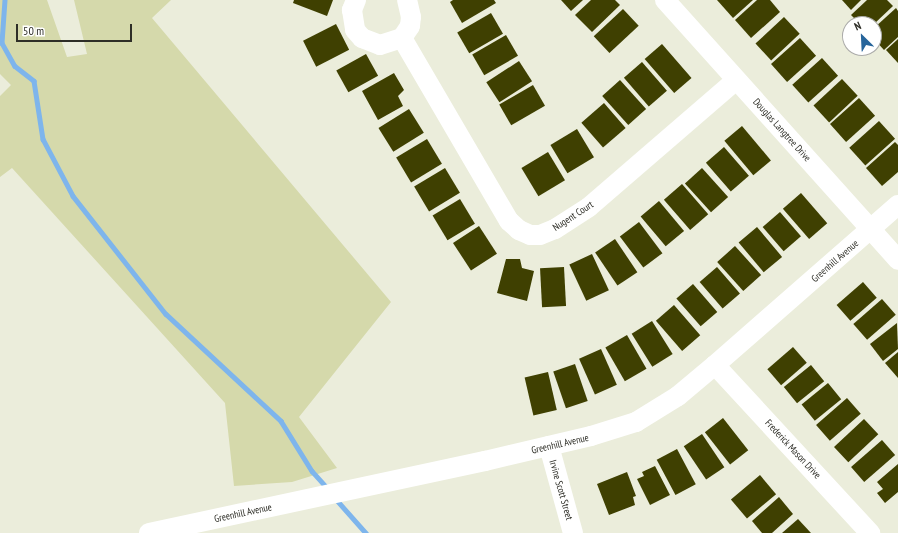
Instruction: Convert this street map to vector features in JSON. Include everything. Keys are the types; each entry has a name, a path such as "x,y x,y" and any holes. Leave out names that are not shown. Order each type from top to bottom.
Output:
{"street":[{"path":"356,0 352,20 362,38 380,45 402,38 411,16 407,0"},
{"name":"Douglas Langtree Drive","path":"665,0 898,260"},
{"name":"Nugent Court","path":"402,38 509,221 519,230 530,235 540,235 555,229 589,207 736,80"},
{"name":"Greenhill Avenue","path":"150,533 549,446 636,422 678,396 715,366 898,205"},
{"name":"Frederick Mason Drive","path":"715,366 870,533"},
{"name":"Irvine Scott Street","path":"549,446 573,533"}],"green space":[{"path":"0,0 47,0 67,57 87,54 74,0 171,0 152,18 391,302 299,417 337,468 292,482 234,486 225,403 12,168 0,177 0,96 11,85 0,74"}],"building":[{"path":"294,0 333,0 327,16 293,3"},
{"path":"453,0 494,0 496,3 462,23 450,2"},
{"path":"561,0 583,0 571,11"},
{"path":"591,0 615,0 620,5 592,32 575,15"},
{"path":"717,0 753,0 733,18"},
{"path":"757,0 770,0 780,12 751,38 735,20"},
{"path":"842,0 861,0 851,10"},
{"path":"867,0 887,0 893,6 882,16 851,15"},
{"path":"896,8 898,11 898,37 884,50 882,48 882,21"},
{"path":"623,9 639,26 609,53 594,36"},
{"path":"491,13 503,34 469,53 457,32"},
{"path":"784,17 800,34 771,60 755,44"},
{"path":"336,24 349,50 316,67 303,41"},
{"path":"506,35 518,56 484,75 472,54"},
{"path":"800,38 816,56 787,82 771,64"},
{"path":"898,39 898,63 886,50"},
{"path":"662,44 692,78 674,93 645,59"},
{"path":"366,54 378,76 348,92 336,70"},
{"path":"822,58 838,76 808,103 792,85"},
{"path":"519,61 532,81 499,102 486,82"},
{"path":"642,62 667,91 649,106 624,78"},
{"path":"394,73 404,90 398,96 403,106 378,120 362,91"},
{"path":"842,79 858,96 829,122 813,106"},
{"path":"620,80 646,109 628,125 602,96"},
{"path":"533,85 545,106 511,125 499,105"},
{"path":"859,98 875,116 846,142 830,124"},
{"path":"604,103 626,128 603,148 581,123"},
{"path":"409,109 424,133 393,152 378,128"},
{"path":"879,121 895,139 865,166 849,148"},
{"path":"742,126 771,160 753,175 724,141"},
{"path":"577,129 594,157 567,173 550,145"},
{"path":"427,139 442,164 411,182 396,158"},
{"path":"895,142 898,145 898,172 882,186 866,168"},
{"path":"724,147 749,176 731,191 706,163"},
{"path":"548,152 565,180 538,196 521,168"},
{"path":"445,168 460,193 429,211 414,187"},
{"path":"702,168 728,197 711,212 685,183"},
{"path":"682,184 708,214 690,230 664,200"},
{"path":"801,193 827,223 809,239 783,209"},
{"path":"460,199 475,224 448,240 433,215"},
{"path":"659,201 684,231 666,246 641,216"},
{"path":"780,212 801,236 784,251 763,227"},
{"path":"639,222 662,253 643,268 620,236"},
{"path":"479,226 497,254 471,271 453,243"},
{"path":"757,227 782,257 764,272 739,242"},
{"path":"615,239 637,272 617,286 595,252"},
{"path":"735,246 761,275 743,291 717,262"},
{"path":"592,254 609,290 586,301 569,265"},
{"path":"506,259 520,259 522,268 534,271 527,301 497,293"},
{"path":"564,267 566,306 542,307 540,268"},
{"path":"717,267 740,293 723,309 700,282"},
{"path":"863,282 877,298 850,321 837,305"},
{"path":"693,284 717,312 701,326 676,298"},
{"path":"882,299 896,315 867,340 853,324"},
{"path":"674,305 700,335 682,351 656,321"},
{"path":"652,321 673,354 652,367 632,334"},
{"path":"897,323 898,349 883,361 870,344"},
{"path":"627,335 646,369 625,381 605,348"},
{"path":"793,347 807,363 781,385 767,369"},
{"path":"601,349 617,385 595,394 579,359"},
{"path":"898,352 898,378 885,363"},
{"path":"575,364 588,401 566,408 553,371"},
{"path":"811,365 824,381 797,403 784,387"},
{"path":"548,372 557,410 533,415 525,377"},
{"path":"828,383 841,399 815,421 802,404"},
{"path":"847,398 861,414 830,441 816,425"},
{"path":"723,418 748,450 730,464 705,432"},
{"path":"864,419 878,434 848,462 834,447"},
{"path":"702,434 724,467 706,479 684,446"},
{"path":"882,440 895,455 864,482 851,467"},
{"path":"677,449 696,484 675,495 657,460"},
{"path":"898,464 898,492 885,503 877,493 883,489 877,482"},
{"path":"655,466 670,495 650,505 637,479 644,476 642,472"},
{"path":"627,472 636,496 633,497 635,505 609,515 597,484"},
{"path":"760,475 776,494 747,519 731,499"},
{"path":"779,497 793,514 772,533 762,533 752,521"},
{"path":"798,519 811,533 782,533"}],"waterway":[{"path":"5,0 2,43 15,66 34,81 43,139 73,196 166,314 281,421 312,471 328,489"},
{"path":"335,498 366,533"}]}
